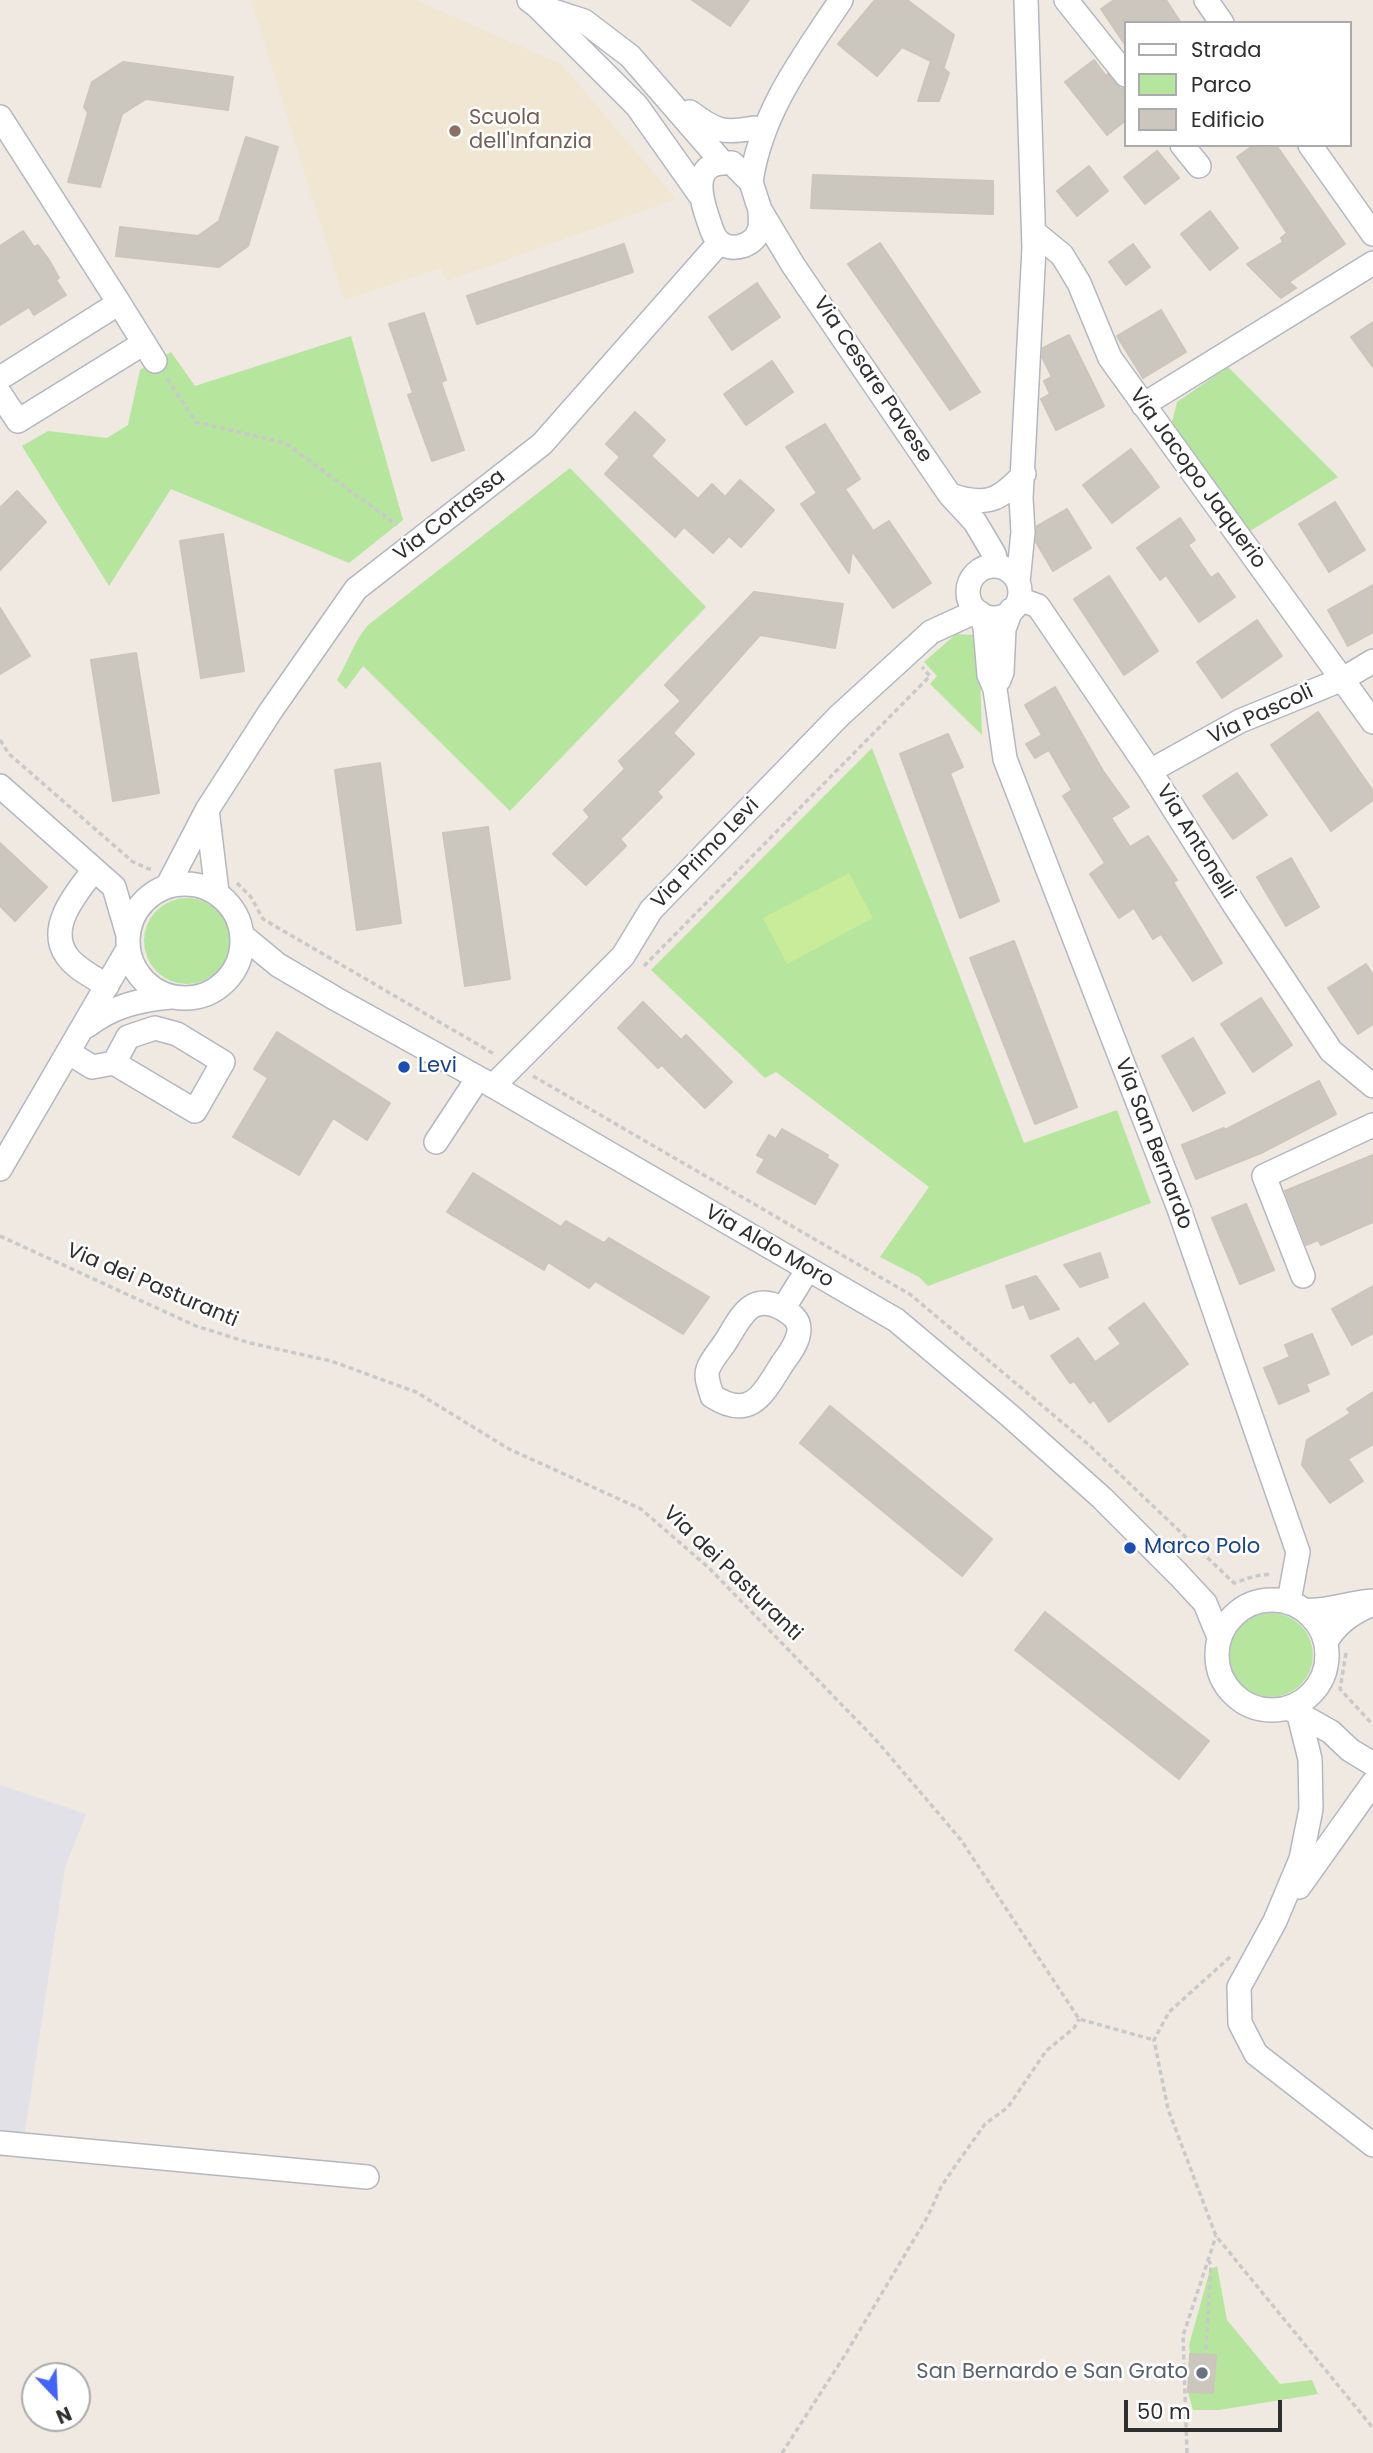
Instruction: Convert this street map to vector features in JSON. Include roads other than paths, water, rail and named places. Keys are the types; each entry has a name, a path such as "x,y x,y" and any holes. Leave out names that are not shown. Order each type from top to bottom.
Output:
{"street":[{"path":"751,182 755,154 772,109 841,0"},
{"path":"978,612 992,618 1001,616 999,583 1023,532 1021,498 1034,232 1026,0"},
{"path":"1066,0 1124,72"},
{"path":"1206,0 1221,21"},
{"name":"Via Cesare Pavese","path":"532,2 584,21 629,56 727,162 751,182 760,210 793,265 950,495 975,522 994,554 999,583"},
{"name":"Via Cesare Pavese","path":"532,2 637,106 700,195 714,237 726,245"},
{"path":"657,87 717,130 732,132 754,128"},
{"path":"700,195 701,179 708,167 727,162 772,109"},
{"path":"0,117 149,352 18,421 0,394"},
{"path":"1184,147 1199,166"},
{"path":"1311,147 1373,234"},
{"path":"726,245 746,245 755,239 761,226 760,210"},
{"name":"Via Jacopo Jaquerio","path":"1034,232 1062,255 1079,283 1110,358 1373,722"},
{"path":"726,245 793,265"},
{"name":"Via Cortassa","path":"167,881 207,810 277,701 356,589 542,444 726,245"},
{"path":"1143,405 1373,263"},
{"path":"0,378 119,303"},
{"path":"950,495 970,502 990,501 1007,493 1024,474"},
{"name":"Via San Bernardo","path":"995,689 1002,671 1004,629 999,583 968,597 985,628 989,675 995,689 1004,759 1178,1206 1298,1552 1297,1606"},
{"name":"Via Primo Levi","path":"931,632 937,619 999,583"},
{"name":"Via Antonelli","path":"999,583 1038,607 1150,771 1331,1051 1373,1086"},
{"name":"Via Primo Levi","path":"436,1142 485,1082 623,956 651,910 839,716 931,632 978,612"},
{"name":"Via Pascoli","path":"1150,771 1240,721 1343,679 1373,661"},
{"path":"0,786 114,887 133,965 142,979 155,990 171,997"},
{"path":"207,810 217,892"},
{"path":"94,870 69,903 62,922 60,943 68,957 107,986"},
{"path":"73,1042 101,1015 123,1004 143,999 191,998 209,993 226,982 237,966 243,947 238,916 229,902 217,892 201,885 167,881 114,887"},
{"path":"0,1170 107,986 128,942 137,909 167,881"},
{"name":"Via Aldo Moro","path":"243,936 278,965 896,1320 1009,1415 1180,1574 1205,1603 1219,1636"},
{"path":"237,966 278,965"},
{"path":"73,1042 92,1067 114,1063"},
{"path":"1303,1276 1264,1176 1373,1125"},
{"path":"783,1309 808,1269"},
{"path":"770,1302 783,1309 794,1316 799,1329 795,1344 761,1396 745,1406 727,1405 712,1396 708,1369 746,1310 770,1302"},
{"path":"1373,1602 1353,1602 1319,1611 1272,1599 1255,1601 1239,1609 1227,1621 1219,1636 1217,1662 1218,1671 1226,1686 1238,1699 1253,1707 1293,1712 1331,1732 1350,1750 1373,1764"},
{"path":"1326,1642 1332,1631 1373,1602"},
{"path":"1205,1603 1239,1609"},
{"path":"1293,1712 1316,1688 1324,1674 1328,1658 1326,1642 1319,1624 1297,1606"},
{"path":"1316,1688 1331,1732"},
{"path":"1293,1712 1310,1759 1311,1808 1301,1859 1275,1921 1239,1987 1240,2023 1256,2054 1373,2145"},
{"path":"1275,1921 1373,1783"},
{"path":"0,2143 367,2177"}],"place":[{"name":"Scuola dell'Infanzia","path":"455,131"},
{"name":"Levi","path":"404,1067"},
{"name":"Marco Polo","path":"1130,1548"},
{"name":"San Bernardo e San Grato","path":"1202,2373"}]}
